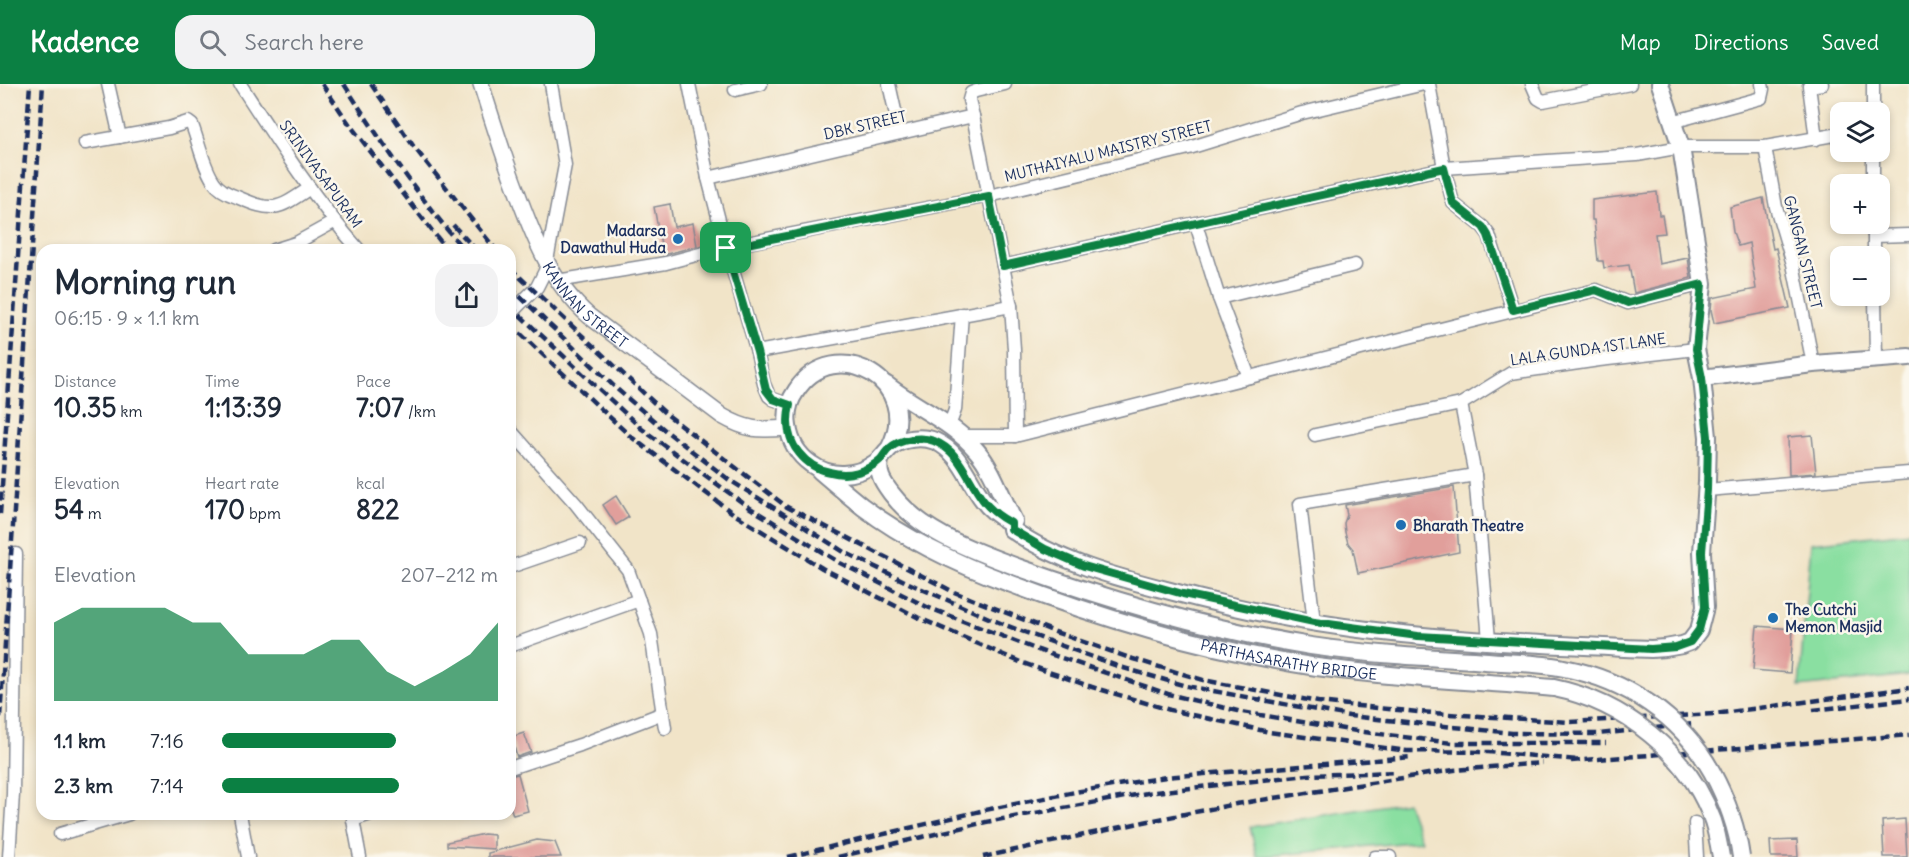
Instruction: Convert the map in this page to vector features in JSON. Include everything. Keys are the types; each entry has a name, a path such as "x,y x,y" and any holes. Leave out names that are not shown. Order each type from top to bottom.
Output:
{"main road":[{"path":"1011,529 1061,557 1095,569 1183,594 1314,622 1395,633 1651,649 1676,647 1690,642 1699,630 1705,607 1702,552 1708,437 1702,378 1696,349 1702,284 1681,147 1660,84"},
{"path":"1702,378 1813,364 1909,357"},
{"path":"829,366 858,367 871,373 956,431 978,452 1014,521 1011,529 1011,523 984,501 963,466 946,447 929,439 903,441 868,468 848,474 827,472 814,466 798,452 788,428 792,398 804,381 829,366"},
{"path":"883,382 891,393 898,414 897,428 884,454"},
{"name":"PARTHASARATHY BRIDGE","path":"884,454 878,467 883,483 903,508 945,537 1017,567 1139,606 1220,628 1311,646 1562,667 1617,684 1658,709 1699,751 1729,810 1737,832 1741,857"},
{"name":"PARTHASARATHY BRIDGE","path":"814,466 863,507 905,534 966,566 1083,610 1203,644 1277,660 1360,672 1554,688 1597,700 1643,728 1684,770 1700,793 1712,820 1721,857"}],"street":[{"path":"108,84 120,137"},
{"name":"SRINIVASAPURAM","path":"240,84 334,222 354,244"},
{"name":"KANNAN STREET","path":"481,84 522,205 546,262 557,281 574,302 589,316 722,416 736,424 754,429 788,428"},
{"path":"516,308 541,279 565,165 551,84"},
{"path":"689,84 718,219 757,352 764,384 769,396 790,405"},
{"path":"735,90 758,84"},
{"path":"889,84 900,133"},
{"path":"1005,84 971,93 969,100 1011,306 1015,436"},
{"name":"MUTHAIYALU MAISTRY STREET","path":"557,281 666,263 726,248 989,196 1189,148 1302,113 1424,84"},
{"path":"1429,84 1444,168 1453,203 1483,227 1488,235 1513,310"},
{"path":"1532,84 1538,98 1543,101 1630,84"},
{"path":"1672,122 1761,98 1762,84"},
{"path":"1816,139 1809,86 1822,84"},
{"path":"1873,84 1873,102"},
{"name":"DBK STREET","path":"708,178 973,116"},
{"path":"85,142 169,128 188,122 192,124 214,184 224,192 257,206 271,208 285,206 310,188"},
{"path":"1003,266 1444,168 1637,155 1681,147 1765,147 1830,136"},
{"name":"GANGAN STREET","path":"1765,147 1776,207 1793,264 1813,364"},
{"path":"301,244 334,222"},
{"path":"1196,224 1249,377"},
{"path":"1890,232 1909,235"},
{"path":"1220,298 1354,265"},
{"path":"962,314 955,410 956,431 1015,436 1596,290 1628,303 1702,284"},
{"path":"757,352 1011,306"},
{"path":"1875,306 1876,359"},
{"name":"LALA GUNDA 1ST LANE","path":"1315,435 1461,404 1511,373 1696,349"},
{"path":"1461,404 1475,474 1489,640"},
{"path":"516,437 576,504 628,570 651,634 665,728"},
{"path":"1707,490 1909,473"},
{"path":"1314,622 1300,504 1475,474"},
{"path":"516,565 580,543"},
{"path":"9,857 13,794 16,554"},
{"path":"516,644 639,600"},
{"path":"516,766 580,745 663,713"},
{"path":"60,834 108,820"},
{"path":"241,820 248,857"},
{"path":"354,820 360,857"},
{"path":"1695,823 1697,857"},
{"path":"1375,857 1390,857"}],"green space":[{"path":"1909,532 1909,675 1799,687 1811,543"},
{"path":"1407,802 1421,841 1257,857 1250,827"}],"building":[{"path":"1657,192 1659,215 1662,215 1665,233 1655,234 1659,264 1688,258 1691,278 1634,293 1629,265 1604,268 1603,261 1598,261 1594,220 1592,220 1592,200"},
{"path":"1763,198 1773,249 1776,248 1790,308 1714,323 1711,310 1712,298 1756,289 1749,243 1738,246 1733,232 1730,207"},
{"name":"Madarsa Dawathul Huda","path":"670,204 674,227 693,223 697,246 663,255 654,207"},
{"path":"1812,435 1816,473 1789,475 1788,437"},
{"name":"Bharath Theatre","path":"1454,487 1459,552 1358,573 1353,549 1348,543 1345,532 1344,523 1347,515 1345,505"},
{"path":"616,496 629,517 616,525 603,505"},
{"path":"1757,626 1793,629 1790,673 1753,670"},
{"path":"524,733 531,752 517,757 516,735"},
{"path":"516,774 518,774 528,811 516,814"},
{"path":"1905,819 1907,857 1884,857 1882,821"},
{"path":"484,834 494,835 494,849 447,846 447,842"},
{"path":"537,840 555,842 561,857 488,857 488,853"},
{"path":"1797,840 1798,857 1771,857 1770,841"}],"railway":[{"path":"0,514 30,84"},
{"path":"0,717 43,84"},
{"path":"322,84 350,125 442,244"},
{"path":"344,84 401,169 459,244"},
{"path":"371,84 414,147 491,244"},
{"path":"453,225 470,244"},
{"path":"516,274 665,413 787,507 954,592 1055,632 1203,680 1318,702 1418,712 1570,722 1714,714 1909,688"},
{"path":"516,293 618,390 728,479 844,552 1005,625 1120,667 1186,686 1349,716 1512,733 1598,734 1694,724"},
{"path":"516,312 642,429 747,506 840,563 927,607 1038,650 1168,694 1242,712 1356,731 1452,743 1606,743"},
{"path":"516,330 630,436 734,514 822,568 919,618 1020,662 1092,687 1170,710 1269,732 1407,751 1488,752 1579,760"},
{"path":"1813,710 1909,699"},
{"path":"1571,761 1909,735"},
{"path":"788,857 985,810 1166,777 1411,757"},
{"path":"983,857 1236,804 1454,770 1542,763"},
{"path":"838,857 986,822 1147,793 1308,775 1397,772"}],"place":[{"name":"Madarsa Dawathul Huda","path":"678,239"},
{"name":"Bharath Theatre","path":"1401,525"},
{"name":"The Cutchi Memon Masjid","path":"1773,618"}],"route":[{"path":"1444,168 1453,203 1483,227 1488,235 1513,310 1596,290 1628,303 1702,284 1696,349 1702,378 1708,437 1702,552 1705,607 1699,630 1690,642 1676,647 1651,649 1418,636 1314,622 1232,606 1155,587 1061,557 1011,529 1011,523 989,507 980,496 957,457 946,447 929,439 903,441 889,449 880,460 868,468 855,473 841,474 821,470 798,452 791,439 788,425 790,405 773,399 766,390 726,248 989,196 1003,266 1444,168"}]}
